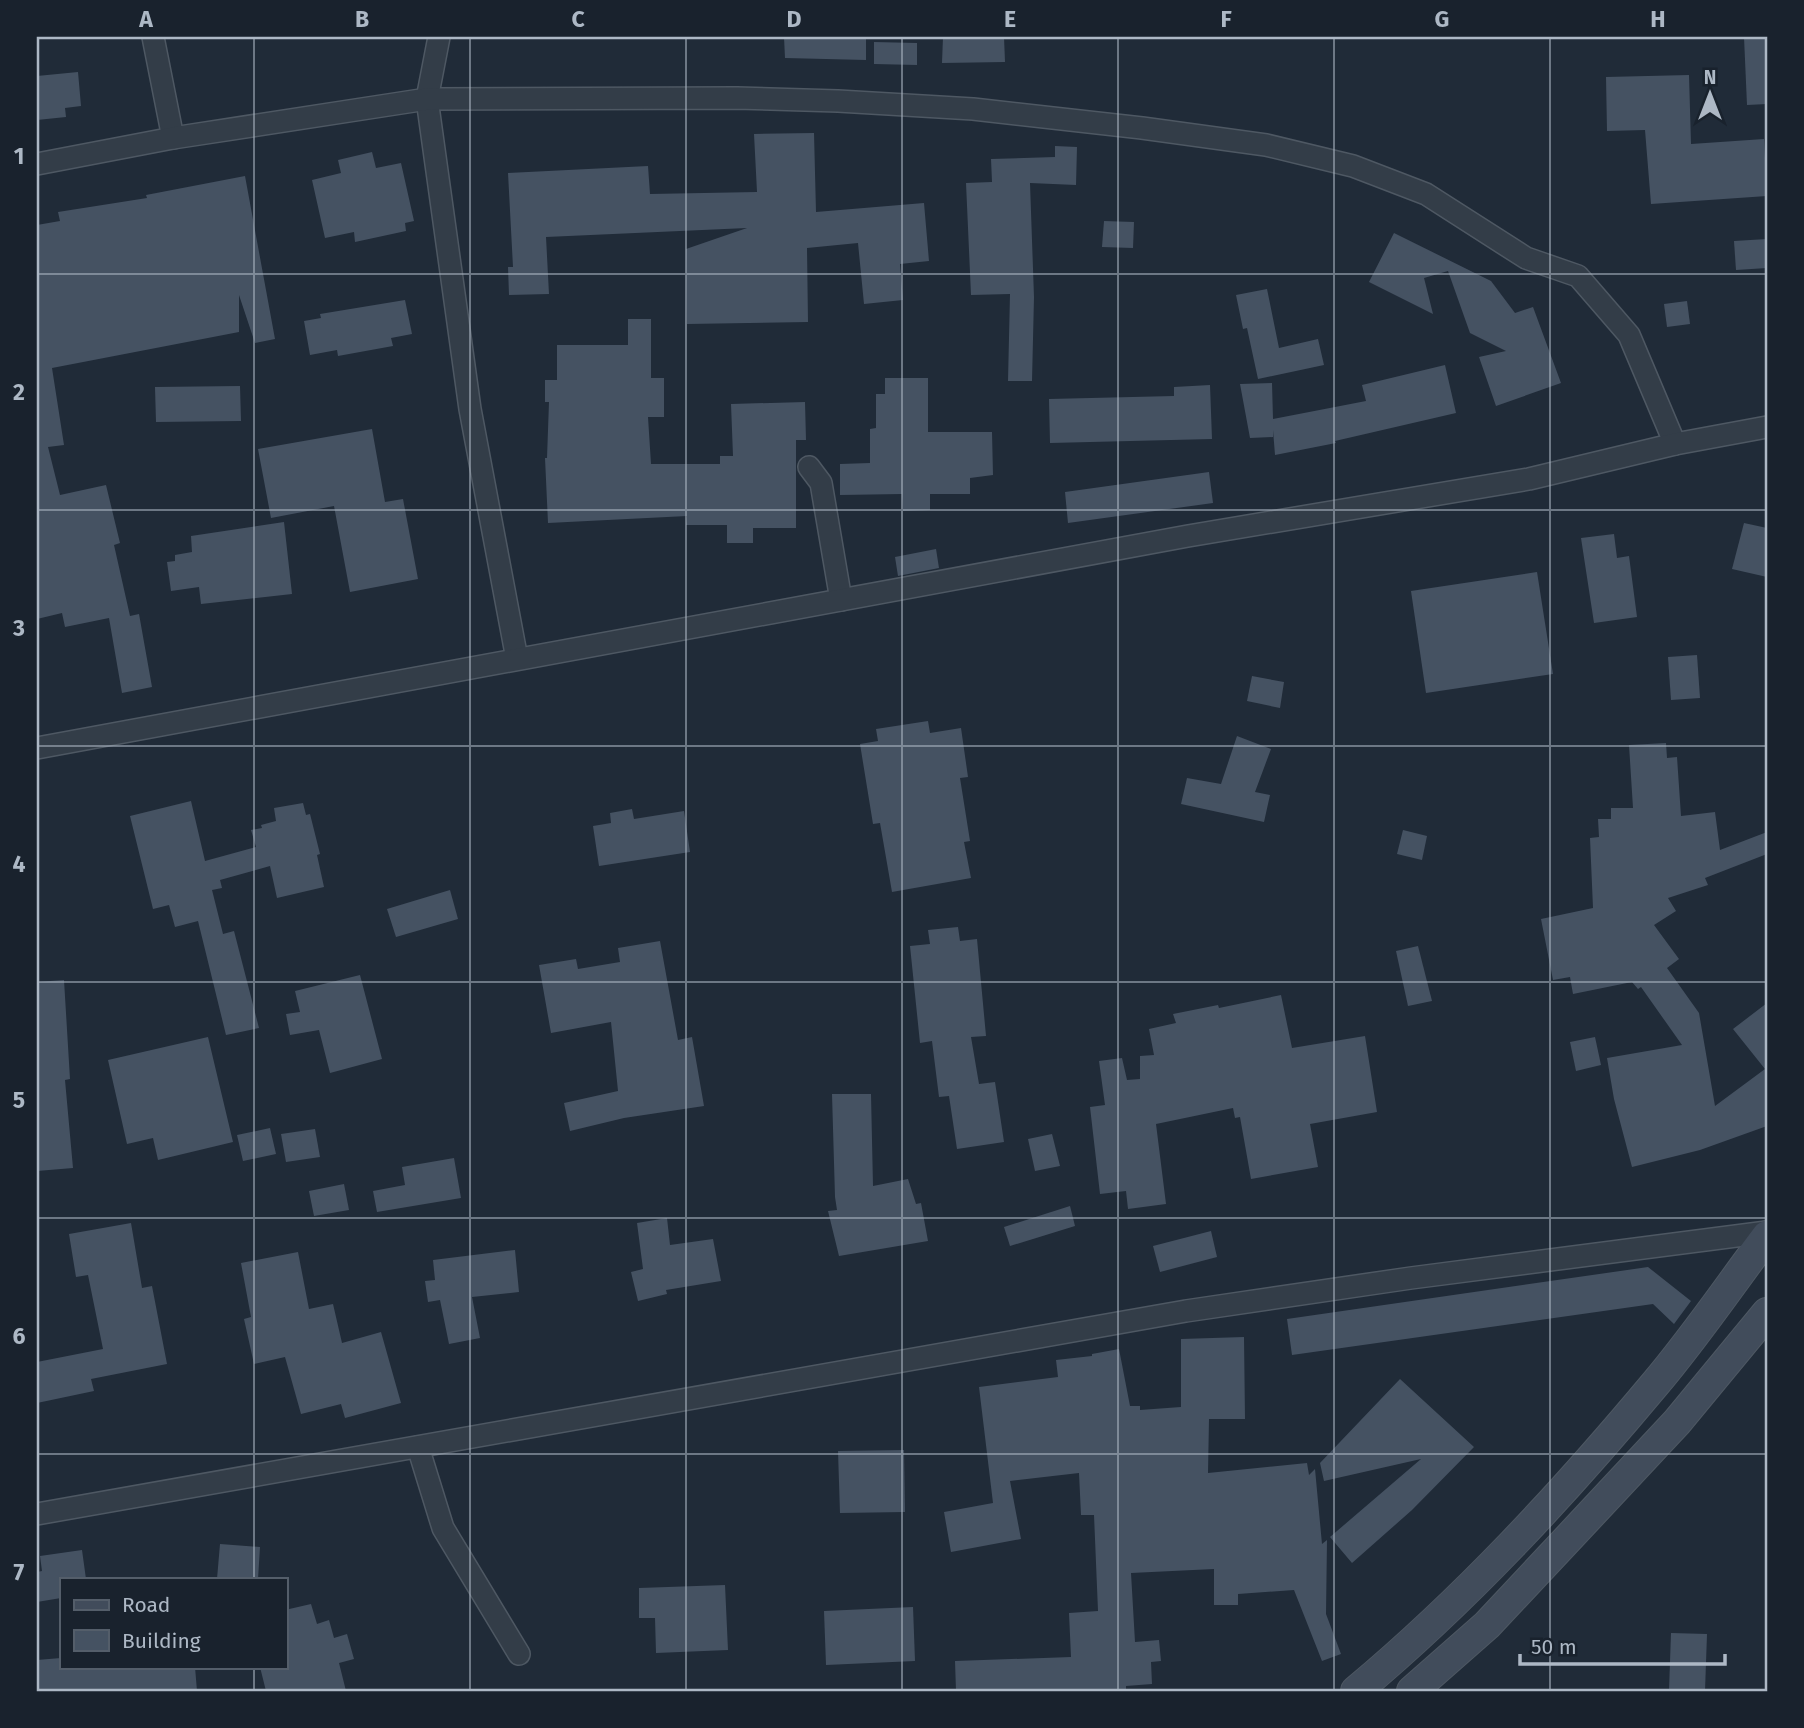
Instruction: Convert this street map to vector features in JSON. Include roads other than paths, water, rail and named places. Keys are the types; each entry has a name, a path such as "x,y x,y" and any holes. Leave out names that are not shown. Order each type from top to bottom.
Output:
{"main road":[{"path":"1356,1691 1463,1596 1552,1503 1657,1382 1767,1234"},
{"path":"1425,1687 1487,1625 1677,1422 1767,1314"}],"street":[{"path":"153,37 173,138"},
{"path":"439,37 427,99 470,409 517,659"},
{"path":"37,164 173,138 427,99 838,101 973,109 1266,145 1353,166 1426,194 1526,258 1578,276 1629,335 1675,444"},
{"path":"37,747 1188,536 1529,478 1767,426"},
{"path":"809,467 821,483 841,600"},
{"path":"37,1514 1186,1311 1411,1278 1767,1234"},
{"path":"418,1447 443,1528 519,1654"}]}
